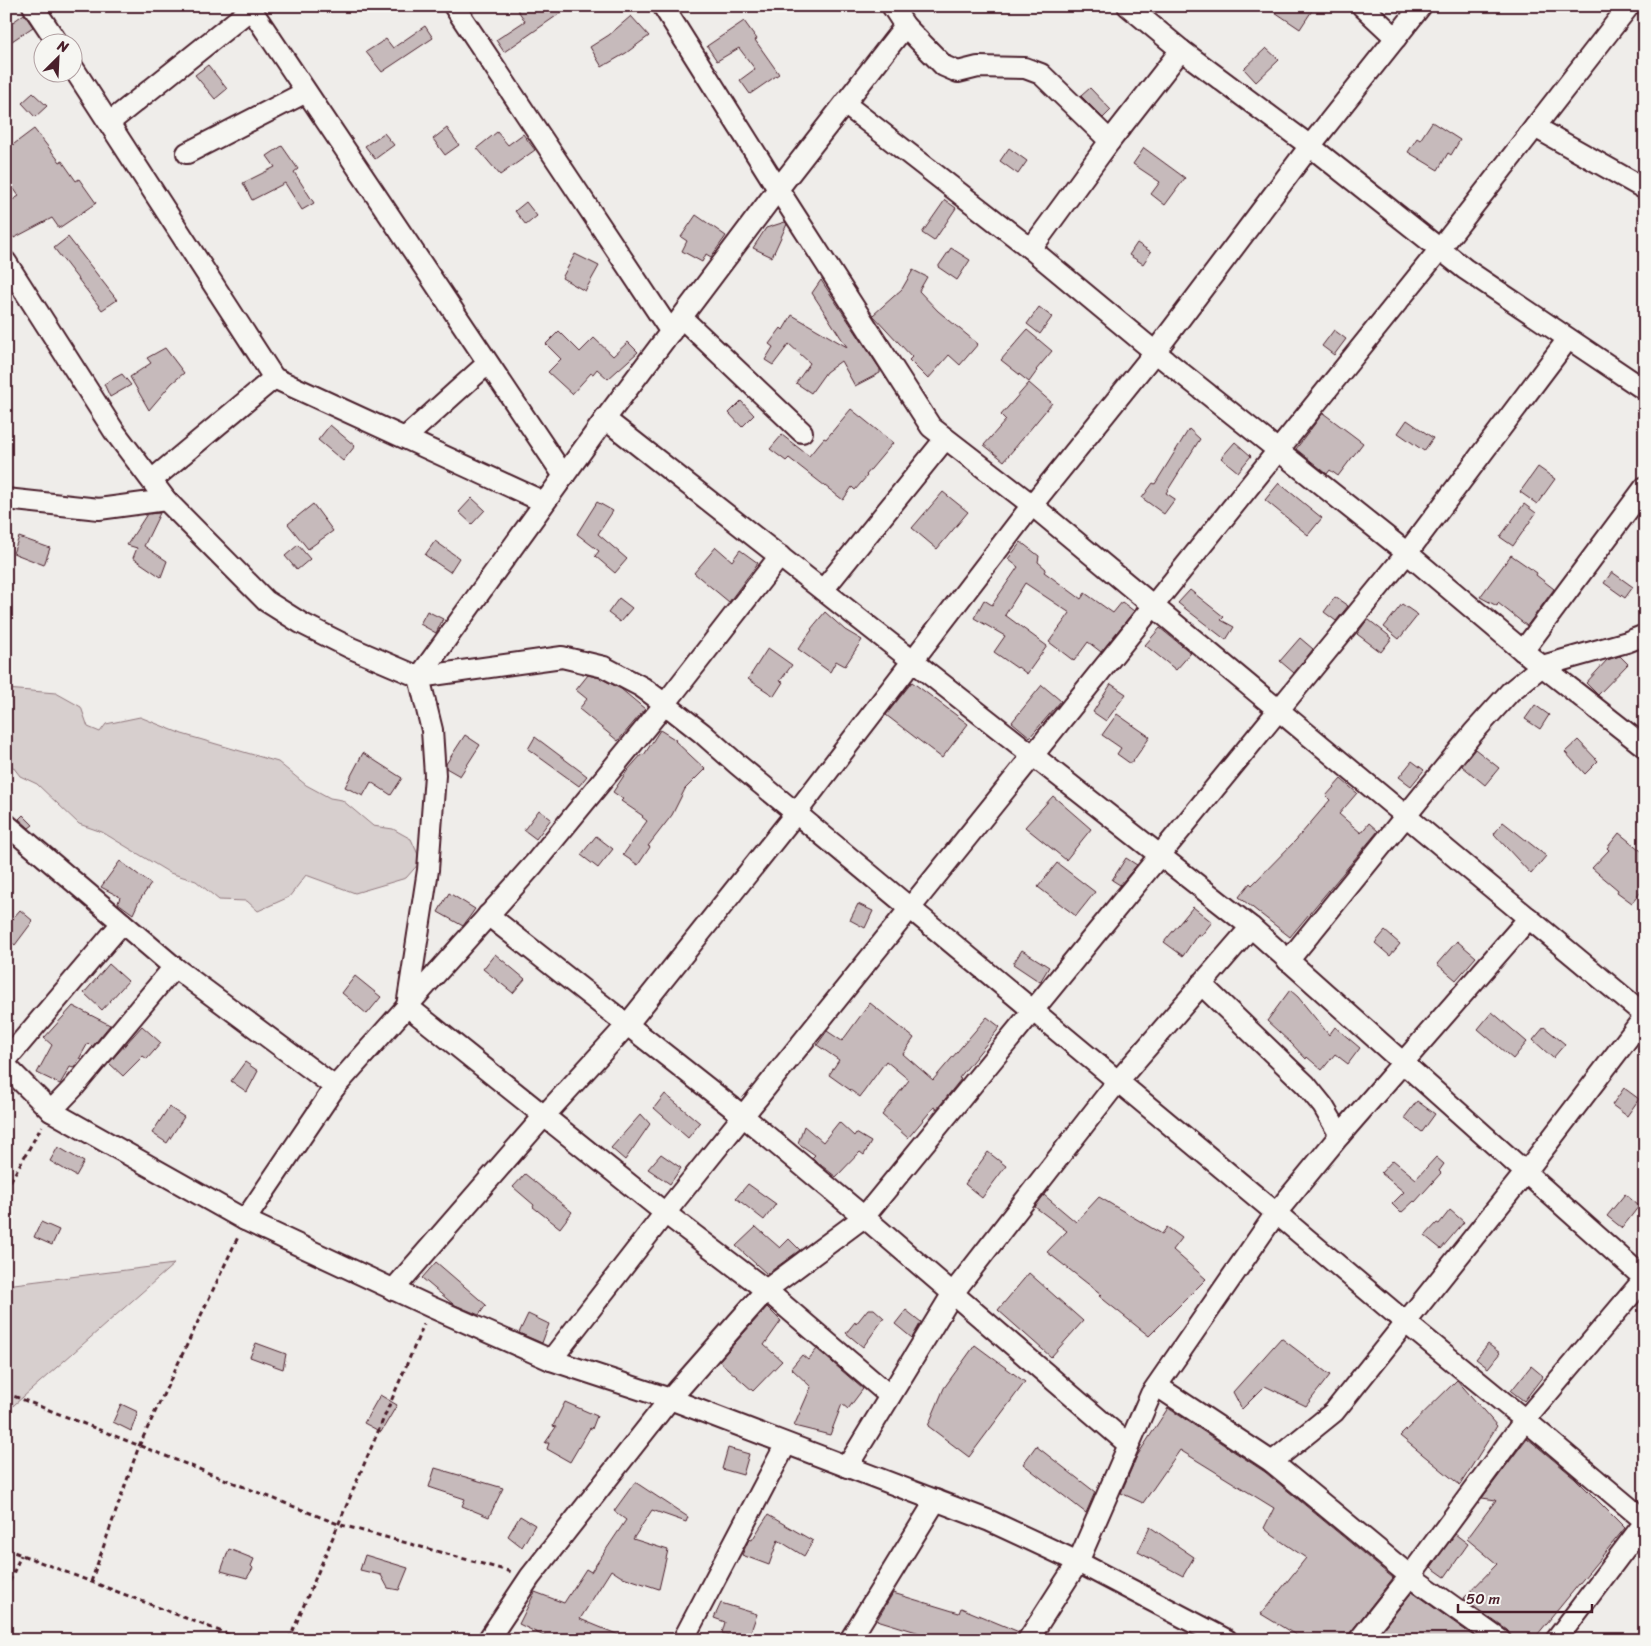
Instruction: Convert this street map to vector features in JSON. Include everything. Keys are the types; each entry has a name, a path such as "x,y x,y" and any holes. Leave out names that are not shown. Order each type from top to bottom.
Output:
{"street":[{"path":"33,6 50,32"},
{"path":"454,6 677,325 802,432"},
{"path":"663,6 931,427 1032,505 1645,1015 1525,1173 1334,1412 1272,1462"},
{"path":"892,6 905,26 944,66 958,72 978,67 1025,68 1041,74 1110,141"},
{"path":"1128,6 1181,50 1310,146 1465,269 1645,390"},
{"path":"1362,6 1396,38"},
{"path":"393,1290 544,1116 627,1025 796,813 1032,505 1155,352 1310,146 1422,6"},
{"path":"551,1360 665,1213 1440,249 1629,6"},
{"path":"110,122 250,8 564,476"},
{"path":"407,1006 428,870 435,775 432,730 419,676 605,419 778,189 905,26"},
{"path":"1031,249 1110,141 1181,50"},
{"path":"82,81 274,378 544,502"},
{"path":"186,153 306,92"},
{"path":"846,104 1031,249 1155,352 1407,553 1523,651 1645,748"},
{"path":"1535,127 1645,189"},
{"path":"6,262 114,431 166,500 266,600 301,623 342,644 419,676 562,657 604,666 642,687 702,733 1645,1521 1556,1640"},
{"path":"488,1640 530,1577 670,1399 766,1290 864,1216 1280,711 1407,553 1568,339"},
{"path":"406,437 488,364"},
{"path":"152,480 274,378"},
{"path":"605,419 1250,927 1645,1278 1525,1420 1410,1576 1359,1640"},
{"path":"823,590 946,439"},
{"path":"1523,651 1645,487"},
{"path":"6,499 99,509 166,500"},
{"path":"246,1220 335,1087 534,864 665,704 780,556"},
{"path":"1288,961 1405,815 1473,733 1510,692 1542,666 1627,642 1645,635"},
{"path":"6,824 174,966 335,1087"},
{"path":"488,915 743,1116 864,1216 1129,1445"},
{"path":"1028,1640 1078,1562 1152,1394 1276,1213 1340,1135 1529,918"},
{"path":"6,1060 122,923"},
{"path":"847,1467 952,1293 1118,1081 1250,927"},
{"path":"51,1111 74,1087 174,966"},
{"path":"1201,984 1306,1085 1323,1106 1340,1135"},
{"path":"407,1006 665,1213 766,1290 890,1396"},
{"path":"6,1066 51,1111 246,1220 393,1290 551,1360 670,1399 990,1521 1078,1562 1227,1640"},
{"path":"1157,1386 1272,1462 1410,1576 1500,1640"},
{"path":"683,1640 786,1444"},
{"path":"850,1640 936,1500"}],"path":[{"path":"6,1189 51,1111"},
{"path":"91,1582 139,1446 246,1220"},
{"path":"289,1640 432,1308"},
{"path":"6,1393 338,1524 530,1577"},
{"path":"6,1549 243,1640"},
{"path":"6,1590 20,1555"}],"shaded area":[{"path":"6,689 56,693 81,707 88,727 100,732 106,724 140,717 182,734 278,762 306,785 330,798 342,800 373,826 393,829 411,839 421,861 406,878 355,893 306,875 289,897 258,911 247,901 219,900 196,881 170,873 102,832 79,824 37,784 20,776 6,758"},
{"path":"174,1264 6,1412 6,1285"}],"building":[{"path":"515,6 558,6 562,12 504,52 496,40 525,21"},
{"path":"1266,6 1315,6 1300,29"},
{"path":"24,14 33,27 6,45 6,27"},
{"path":"631,16 649,36 626,53 602,67 590,47 609,35"},
{"path":"744,21 779,74 750,94 740,80 755,69 739,48 717,61 707,46"},
{"path":"425,26 433,38 382,72 366,52 386,39 393,48"},
{"path":"1266,48 1279,60 1256,82 1244,69"},
{"path":"208,65 227,89 215,99 195,75"},
{"path":"1090,88 1111,110 1103,118 1081,96"},
{"path":"33,93 47,106 35,117 22,103"},
{"path":"1432,122 1460,140 1451,155 1448,153 1438,170 1408,152 1417,138 1420,140"},
{"path":"447,128 459,145 445,155 433,139"},
{"path":"34,129 60,162 62,161 76,181 79,179 96,203 59,228 52,218 14,238 6,228 6,204 19,196 6,178 6,150"},
{"path":"497,132 508,145 523,134 535,150 500,175 477,148"},
{"path":"384,133 394,145 375,159 365,146"},
{"path":"282,146 298,169 294,172 314,203 302,210 285,183 252,200 243,183 275,167 267,156"},
{"path":"1009,148 1027,161 1018,174 1000,161"},
{"path":"1144,148 1185,178 1165,205 1151,194 1160,182 1133,164"},
{"path":"945,200 956,208 934,241 922,233"},
{"path":"526,202 537,216 526,225 515,211"},
{"path":"696,215 726,236 711,257 706,254 702,262 682,251 687,241 681,237"},
{"path":"785,222 787,224 772,257 753,248 766,228"},
{"path":"68,237 117,300 102,310 54,248"},
{"path":"1137,243 1151,252 1143,264 1129,255"},
{"path":"951,248 970,260 957,280 938,267"},
{"path":"575,254 599,266 585,291 562,278"},
{"path":"913,270 927,277 919,291 938,311 978,344 960,365 949,355 928,379 909,360 912,357 873,315 902,289"},
{"path":"821,280 880,369 880,373 855,386 841,361 826,372 811,393 796,383 810,363 789,344 773,365 765,360 773,347 769,344 781,328 783,330 792,315 847,347 812,293"},
{"path":"1039,307 1052,317 1040,334 1027,324"},
{"path":"1027,330 1052,351 1036,370 1029,382 1001,360"},
{"path":"1334,330 1346,339 1334,355 1322,346"},
{"path":"559,331 580,352 594,338 613,356 628,342 638,352 608,379 597,369 572,394 548,372 561,359 546,344"},
{"path":"165,348 184,373 172,383 149,410 130,377 151,363 147,358"},
{"path":"122,374 131,385 110,397 104,384"},
{"path":"1029,383 1052,403 1004,461 984,445 1006,420 1001,415"},
{"path":"741,401 754,415 742,427 729,413"},
{"path":"851,409 893,443 855,490 852,487 843,500 789,458 786,461 770,449 782,435 809,456"},
{"path":"1323,413 1363,443 1338,476 1330,470 1327,474 1296,449"},
{"path":"1407,420 1433,438 1424,451 1398,433"},
{"path":"330,425 355,446 343,461 318,440"},
{"path":"1189,429 1200,439 1166,493 1175,499 1164,514 1142,498 1153,483 1155,484"},
{"path":"1235,442 1251,456 1238,472 1221,458"},
{"path":"1538,467 1555,479 1537,504 1520,492"},
{"path":"1279,483 1322,518 1308,535 1265,500"},
{"path":"943,492 968,512 937,549 912,528"},
{"path":"472,498 485,510 472,524 459,512"},
{"path":"597,502 613,511 598,534 627,559 615,573 595,556 599,551 577,534"},
{"path":"313,504 333,531 308,549 288,524"},
{"path":"1524,504 1536,513 1513,546 1500,537"},
{"path":"160,513 144,546 167,561 161,577 133,558 137,548 127,545 147,514"},
{"path":"19,537 50,548 44,565 13,553"},
{"path":"435,541 459,558 450,572 425,555"},
{"path":"1021,542 1039,556 1038,562 1046,569 1044,572 1081,599 1085,593 1113,613 1122,602 1134,611 1101,652 1088,642 1074,661 1049,642 1070,613 1025,583 1005,615 1047,646 1027,674 994,652 1005,636 974,618 984,600 992,605 1018,567 1008,559"},
{"path":"298,545 310,559 297,570 285,556"},
{"path":"716,547 732,561 740,550 758,563 729,602 694,573"},
{"path":"1511,555 1537,573 1536,575 1554,589 1527,626 1498,603 1497,606 1480,597"},
{"path":"1612,572 1633,587 1625,598 1604,583"},
{"path":"1190,590 1224,617 1221,620 1234,627 1226,640 1178,603"},
{"path":"1335,597 1348,606 1336,621 1324,612"},
{"path":"619,598 632,608 620,622 608,613"},
{"path":"1402,604 1418,615 1399,639 1384,627"},
{"path":"427,611 443,619 436,633 420,624"},
{"path":"825,612 845,630 862,640 845,666 836,661 830,672 798,649"},
{"path":"1367,620 1392,638 1381,652 1357,634"},
{"path":"1160,628 1191,653 1176,670 1145,645"},
{"path":"1300,638 1313,649 1294,673 1280,661"},
{"path":"768,648 792,665 780,681 783,682 774,696 748,679"},
{"path":"1620,656 1628,664 1598,695 1586,683 1607,660"},
{"path":"588,675 600,678 621,689 645,709 618,741 579,709 587,699 576,690"},
{"path":"912,682 968,724 942,758 886,715"},
{"path":"1111,684 1126,694 1106,721 1093,712"},
{"path":"1042,685 1061,701 1030,737 1012,722"},
{"path":"1535,705 1549,715 1540,729 1525,719"},
{"path":"1117,714 1150,737 1131,764 1117,754 1121,748 1102,735"},
{"path":"660,730 676,740 705,769 685,789 672,815 648,846 650,847 638,865 623,855 647,821 643,816 621,801 623,799 613,792 627,771 642,754 644,755"},
{"path":"465,735 480,745 460,776 446,768 446,764"},
{"path":"535,737 587,776 579,786 528,749"},
{"path":"1578,740 1598,761 1585,774 1565,752"},
{"path":"1475,749 1499,768 1485,785 1462,766"},
{"path":"363,753 402,778 391,795 371,782 363,796 345,787"},
{"path":"1412,761 1424,770 1411,786 1399,777"},
{"path":"1341,779 1357,793 1339,814 1361,833 1369,823 1378,831 1290,937 1239,897 1250,883 1252,885 1296,840 1330,800 1326,796"},
{"path":"1053,796 1091,829 1066,860 1025,827"},
{"path":"539,810 551,819 536,839 524,830"},
{"path":"23,815 33,825 29,828 19,819"},
{"path":"1503,822 1546,856 1531,874 1494,834"},
{"path":"1619,833 1645,854 1645,887 1632,903 1617,892 1618,890 1592,868 1609,850 1607,848"},
{"path":"596,836 613,849 598,868 581,855"},
{"path":"1126,858 1137,865 1120,885 1112,880"},
{"path":"120,861 151,884 139,901 133,914 118,903 120,897 101,887"},
{"path":"1057,863 1095,892 1076,916 1038,887"},
{"path":"449,893 475,909 463,926 438,912"},
{"path":"858,904 873,911 865,928 850,920"},
{"path":"1193,907 1212,922 1201,936 1198,934 1183,956 1164,942"},
{"path":"20,910 33,921 15,945 6,938 6,926"},
{"path":"1385,931 1400,944 1390,956 1375,943"},
{"path":"1457,941 1476,957 1456,980 1437,964"},
{"path":"1022,950 1049,967 1040,982 1013,964"},
{"path":"495,954 525,979 513,993 483,969"},
{"path":"109,964 128,981 102,1010 84,993"},
{"path":"355,976 381,997 367,1014 342,993"},
{"path":"1290,990 1329,1035 1335,1027 1360,1048 1348,1064 1335,1054 1322,1070 1307,1057 1306,1059 1267,1021"},
{"path":"870,1003 914,1038 903,1054 933,1080 987,1017 1000,1027 937,1109 934,1107 908,1138 882,1115 909,1080 886,1061 860,1097 829,1075 839,1060 817,1045 827,1031 842,1041"},
{"path":"73,1006 110,1025 92,1047 88,1043 74,1068 70,1067 60,1084 37,1073 52,1045 44,1038"},
{"path":"1492,1012 1527,1042 1513,1059 1478,1029"},
{"path":"142,1026 161,1043 147,1059 143,1056 123,1076 109,1063"},
{"path":"1544,1027 1565,1044 1553,1058 1533,1040"},
{"path":"245,1062 258,1071 247,1092 231,1081"},
{"path":"1624,1088 1639,1099 1627,1116 1612,1105"},
{"path":"665,1094 700,1123 688,1138 654,1108"},
{"path":"1417,1101 1435,1114 1422,1132 1404,1118"},
{"path":"169,1107 184,1117 167,1143 152,1133"},
{"path":"641,1114 650,1124 625,1160 611,1148"},
{"path":"839,1122 854,1136 856,1133 871,1142 864,1155 860,1152 836,1177 812,1158 815,1155 798,1143 804,1126 823,1142"},
{"path":"58,1147 84,1162 76,1176 50,1161"},
{"path":"988,1152 1006,1166 982,1198 965,1184"},
{"path":"661,1154 681,1168 670,1184 648,1169"},
{"path":"1436,1157 1444,1164 1439,1171 1441,1173 1415,1202 1401,1213 1392,1204 1404,1192 1381,1173 1393,1160 1416,1179"},
{"path":"525,1174 572,1212 560,1228 533,1207 534,1205 513,1187"},
{"path":"748,1184 776,1204 764,1220 736,1198"},
{"path":"1625,1194 1639,1206 1622,1228 1607,1216"},
{"path":"1044,1195 1076,1222 1099,1197 1162,1234 1167,1227 1182,1238 1173,1250 1206,1279 1149,1336 1099,1296 1101,1294 1047,1252 1067,1231 1035,1207"},
{"path":"1450,1210 1464,1222 1441,1249 1425,1236 1437,1223 1439,1224"},
{"path":"41,1222 59,1230 52,1245 34,1237"},
{"path":"756,1227 780,1248 789,1239 800,1250 767,1274 736,1246"},
{"path":"436,1262 486,1305 479,1315 453,1304 422,1278"},
{"path":"1029,1273 1083,1321 1051,1357 998,1310"},
{"path":"767,1307 781,1321 764,1345 782,1361 753,1391 719,1361"},
{"path":"868,1309 874,1309 884,1318 863,1347 846,1333"},
{"path":"906,1310 921,1322 912,1338 895,1324"},
{"path":"528,1314 549,1324 542,1343 519,1333"},
{"path":"1281,1338 1330,1375 1306,1406 1265,1386 1242,1409 1233,1392"},
{"path":"256,1343 286,1354 283,1369 250,1357"},
{"path":"1488,1344 1500,1353 1488,1368 1476,1359"},
{"path":"975,1345 1025,1382 969,1457 928,1426 944,1388"},
{"path":"817,1349 863,1389 848,1409 842,1404 830,1435 794,1426 811,1387 791,1368 802,1355 808,1360"},
{"path":"1531,1366 1543,1376 1524,1401 1511,1391"},
{"path":"1457,1380 1497,1426 1460,1485 1400,1436"},
{"path":"380,1395 397,1405 381,1432 364,1423"},
{"path":"565,1402 597,1416 592,1429 590,1428 570,1462 547,1449 549,1443 545,1443 556,1427 553,1426"},
{"path":"121,1404 138,1412 131,1431 113,1422"},
{"path":"1168,1408 1265,1472 1393,1578 1346,1640 1304,1640 1261,1614 1306,1558 1264,1528 1274,1508 1180,1450 1143,1503 1121,1493 1137,1456"},
{"path":"1527,1438 1575,1478 1625,1528 1533,1640 1512,1640 1507,1630 1463,1599 1497,1564 1467,1539 1496,1500 1482,1498"},
{"path":"1036,1446 1095,1492 1086,1513 1023,1464"},
{"path":"728,1448 749,1454 743,1475 722,1469"},
{"path":"435,1468 503,1488 489,1517 462,1506 465,1499 429,1487"},
{"path":"635,1482 688,1517 686,1522 652,1510 633,1539 668,1550 659,1589 620,1576 611,1570 580,1619 631,1640 552,1640 519,1624 535,1592 564,1603 586,1569 591,1572 626,1520 614,1511"},
{"path":"768,1515 813,1541 804,1556 778,1540 769,1565 742,1555 749,1539 752,1540"},
{"path":"520,1516 535,1525 522,1547 508,1536"},
{"path":"1150,1527 1194,1557 1183,1576 1138,1552"},
{"path":"1455,1534 1468,1544 1445,1577 1431,1567"},
{"path":"229,1549 254,1559 251,1566 253,1568 247,1578 221,1571"},
{"path":"365,1555 408,1568 399,1590 388,1588 381,1575 360,1570"},
{"path":"1412,1592 1479,1640 1398,1640 1382,1630"},
{"path":"893,1593 959,1613 961,1608 1019,1632 1016,1640 932,1640 933,1637 877,1620"},
{"path":"721,1603 757,1614 748,1640 722,1633 725,1622 714,1618"}]}
